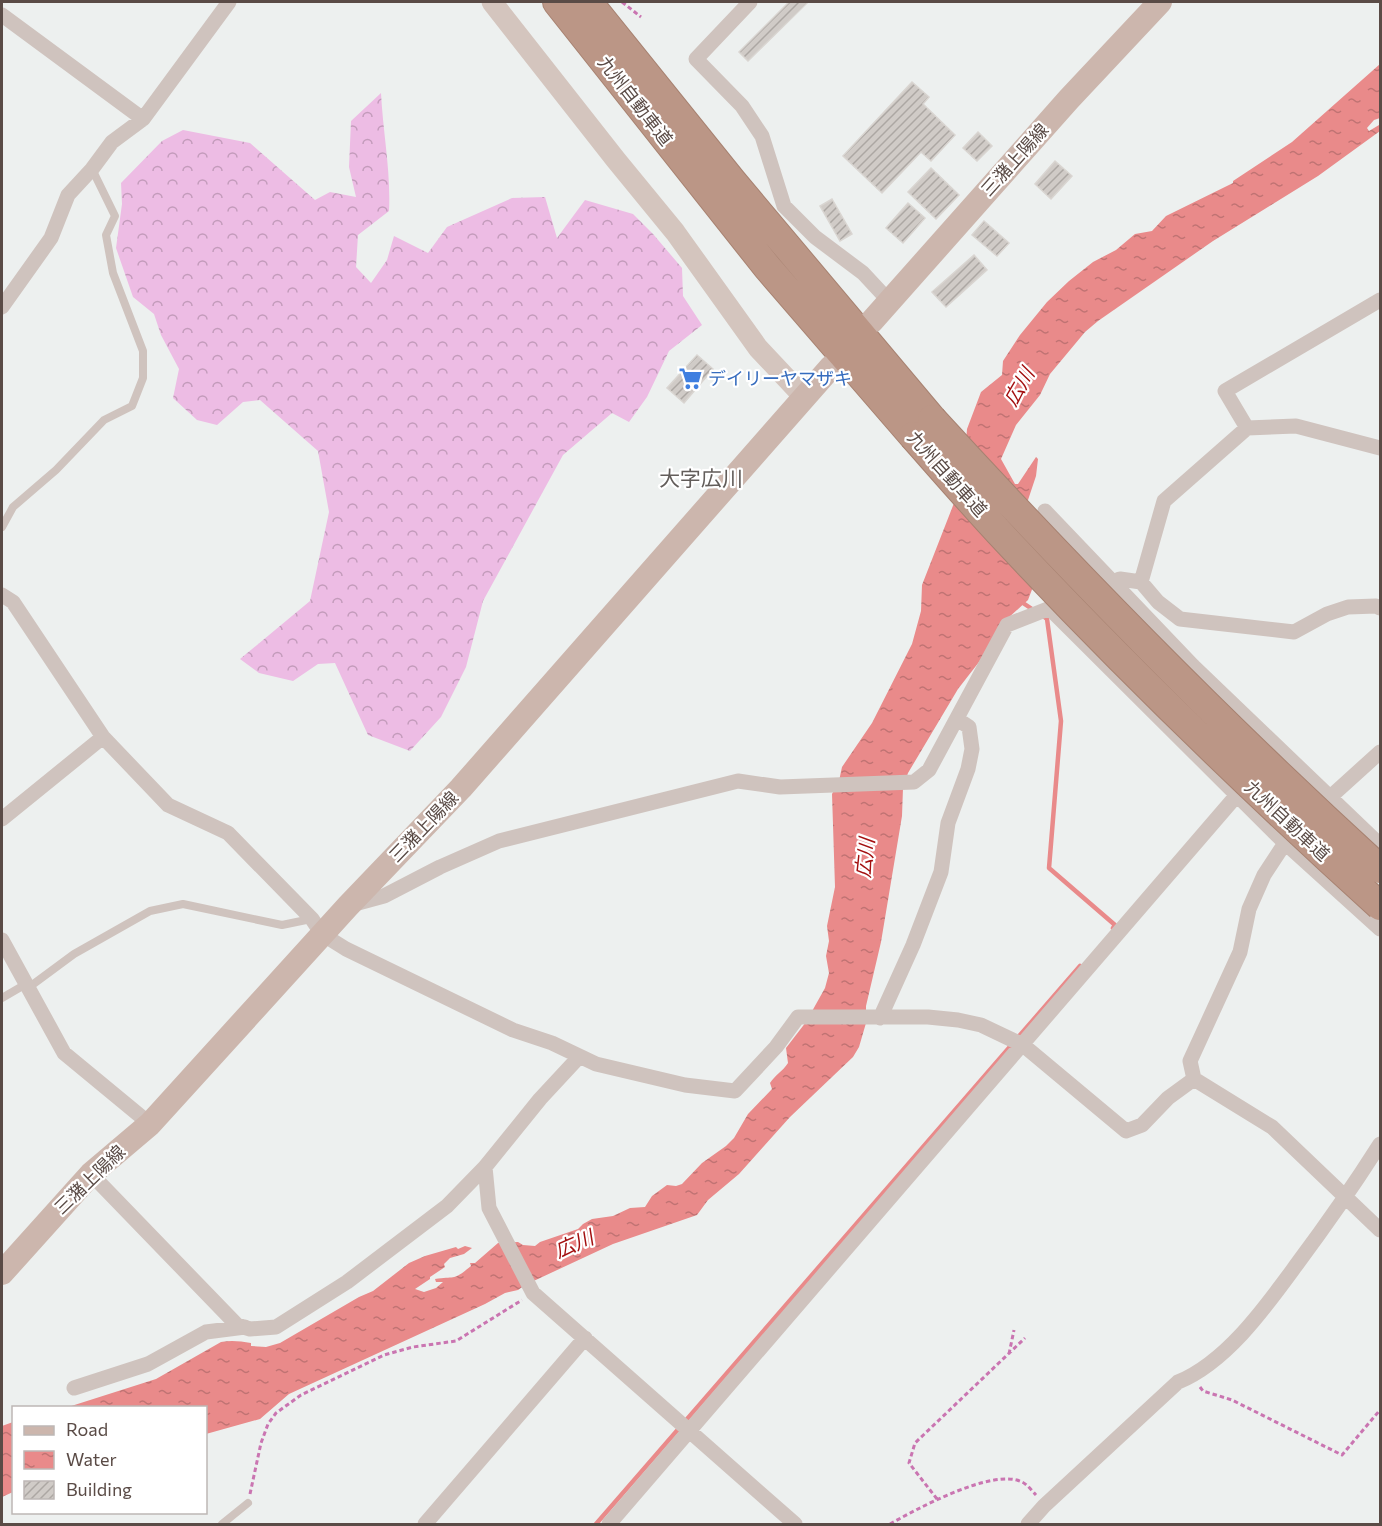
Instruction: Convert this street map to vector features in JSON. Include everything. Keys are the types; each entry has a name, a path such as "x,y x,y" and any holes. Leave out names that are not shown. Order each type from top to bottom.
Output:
{"highway":[{"name":"九州自動車道","path":"557,2 767,267 923,427 1010,505 1302,799 1380,869"},
{"name":"九州自動車道","path":"588,2 732,181 923,427 1005,540 1242,779 1380,906"}],"main road":[{"name":"三潴上陽線","path":"872,321 1069,99 1160,2"},
{"name":"三潴上陽線","path":"2,1273 91,1174 150,1124 317,926 348,906 461,789 831,368"}],"street":[{"path":"2,307 51,238 68,195 92,169 112,142 143,119 229,2"},
{"path":"492,2 675,232 758,348 804,398"},
{"path":"750,2 696,59 742,106 762,136 784,206 815,237 863,273 889,301"},
{"path":"2,15 143,119"},
{"path":"1247,428 1225,391 1380,300"},
{"path":"1141,582 1164,501 1247,428 1296,426 1380,448"},
{"path":"1045,511 1193,666 1380,845"},
{"path":"348,906 384,896 440,867 499,841 738,781 780,787 914,782 929,770 1007,625 1120,579 1141,582 1158,602 1180,619 1203,622 1294,632 1328,614 1348,607 1376,606 1380,608"},
{"path":"2,595 13,602 103,737 168,805 228,833 317,926 346,949 513,1030 552,1043 596,1064 674,1082 735,1091 776,1047 798,1017 928,1017 981,1025 1023,1045 1126,1131 1142,1125 1168,1098 1194,1079"},
{"path":"1049,608 1285,843 1380,929"},
{"path":"878,1018 913,945 933,896 941,872 948,823 968,770 972,749 969,728 957,719"},
{"path":"2,819 103,737"},
{"path":"1380,752 1306,819 1285,843 1264,875 1249,909 1240,952 1190,1060 1194,1079 1272,1127 1380,1230"},
{"path":"609,1524 685,1427 1023,1045 1237,795"},
{"path":"2,940 64,1053 150,1124"},
{"path":"91,1174 237,1325 250,1329 276,1327 347,1282 447,1206 485,1167 540,1099 579,1057"},
{"path":"1028,1524 1044,1506 1178,1382 1191,1377 1239,1338 1346,1197 1380,1144"},
{"path":"485,1167 489,1208 532,1290 795,1524"},
{"path":"74,1388 148,1364 206,1332 245,1327"},
{"path":"424,1524 585,1338"}],"lane":[{"path":"2,527 13,507 56,470 104,420 132,406 143,378 143,351 112,273 106,235 115,216 92,169"},
{"path":"2,998 27,987 74,954 150,910 183,904 282,924 317,926"},
{"path":"222,1524 248,1503"}],"path":[{"path":"622,2 641,18"},
{"path":"248,1503 261,1443 268,1424 276,1413 301,1395 384,1355 413,1347 456,1341 532,1290"},
{"path":"1009,1354 1014,1330"},
{"path":"937,1499 909,1463 915,1443 1025,1338"},
{"path":"1191,1377 1203,1391 1232,1400 1342,1455 1380,1410"},
{"path":"890,1524 925,1504 976,1484 1011,1480 1022,1482 1034,1492 1044,1506"}],"green space":[{"path":"381,93 389,182 389,211 358,235 356,267 371,283 387,260 394,236 428,253 447,227 512,198 545,197 557,238 585,200 633,214 653,234 682,268 683,296 702,325 669,351 647,397 629,422 612,413 563,455 483,601 466,667 441,717 410,751 368,735 335,663 318,664 293,681 259,673 240,659 310,601 329,512 318,451 260,400 243,402 217,425 197,420 173,398 179,369 161,335 154,314 133,297 116,248 122,204 121,183 162,141 183,130 250,143 315,200 330,192 356,197 349,167 351,121"}],"water":[{"name":"広川","path":"1380,64 1380,118 1374,120 1367,128 1369,131 1379,125 1380,131 1318,176 1213,241 1098,321 1085,332 1050,374 1040,395 1016,425 1001,459 1015,484 1018,484 1036,457 1038,459 1036,476 1025,509 1036,579 1028,600 1006,620 979,662 958,689 908,773 903,788 902,816 881,942 866,1006 866,1023 859,1047 853,1057 790,1117 739,1174 708,1200 697,1215 613,1244 518,1290 505,1293 289,1394 260,1419 207,1434 207,1406 71,1406 156,1379 221,1342 239,1341 251,1343 251,1346 266,1347 280,1343 373,1291 409,1263 425,1256 456,1247 458,1249 465,1246 472,1248 464,1254 450,1258 444,1264 445,1267 415,1289 424,1292 436,1288 443,1282 436,1282 435,1279 461,1274 471,1266 470,1263 475,1263 498,1243 518,1242 535,1246 540,1242 578,1229 592,1219 613,1216 630,1208 645,1207 652,1196 667,1185 682,1184 702,1163 734,1138 748,1114 772,1089 770,1083 772,1080 788,1063 786,1048 806,1022 825,988 829,973 826,956 829,941 827,926 835,887 832,794 839,781 842,767 872,723 912,644 921,611 922,585 963,480 967,429 981,392 1002,375 1003,361 1020,335 1047,302 1069,281 1093,262 1116,250 1135,234 1152,231 1166,216 1233,183 1292,142"},
{"path":"12,1422 12,1492 2,1497 2,1426"}],"building":[{"path":"789,2 808,2 748,61 739,52"},
{"path":"912,82 929,97 923,104 955,135 931,161 921,152 882,193 843,156"},
{"path":"978,132 992,146 977,161 963,148"},
{"path":"1055,161 1072,176 1051,199 1035,184"},
{"path":"931,168 959,195 936,219 908,192"},
{"path":"832,199 852,234 840,241 820,206"},
{"path":"908,203 925,218 903,243 886,228"},
{"path":"984,221 1009,243 997,256 972,235"},
{"path":"974,255 987,270 946,307 932,292"},
{"name":"デイリーヤマザキ","path":"697,355 713,369 684,403 667,388"}],"waterway":[{"path":"1020,601 1035,611"},
{"path":"1042,615 1047,619 1061,721 1049,868 1115,925 1113,928"},
{"path":"596,1524 1080,966"}],"place":[{"name":"デイリーヤマザキ","path":"690,379"}],"district":[{"name":"大字広川","path":"701,479"}]}
